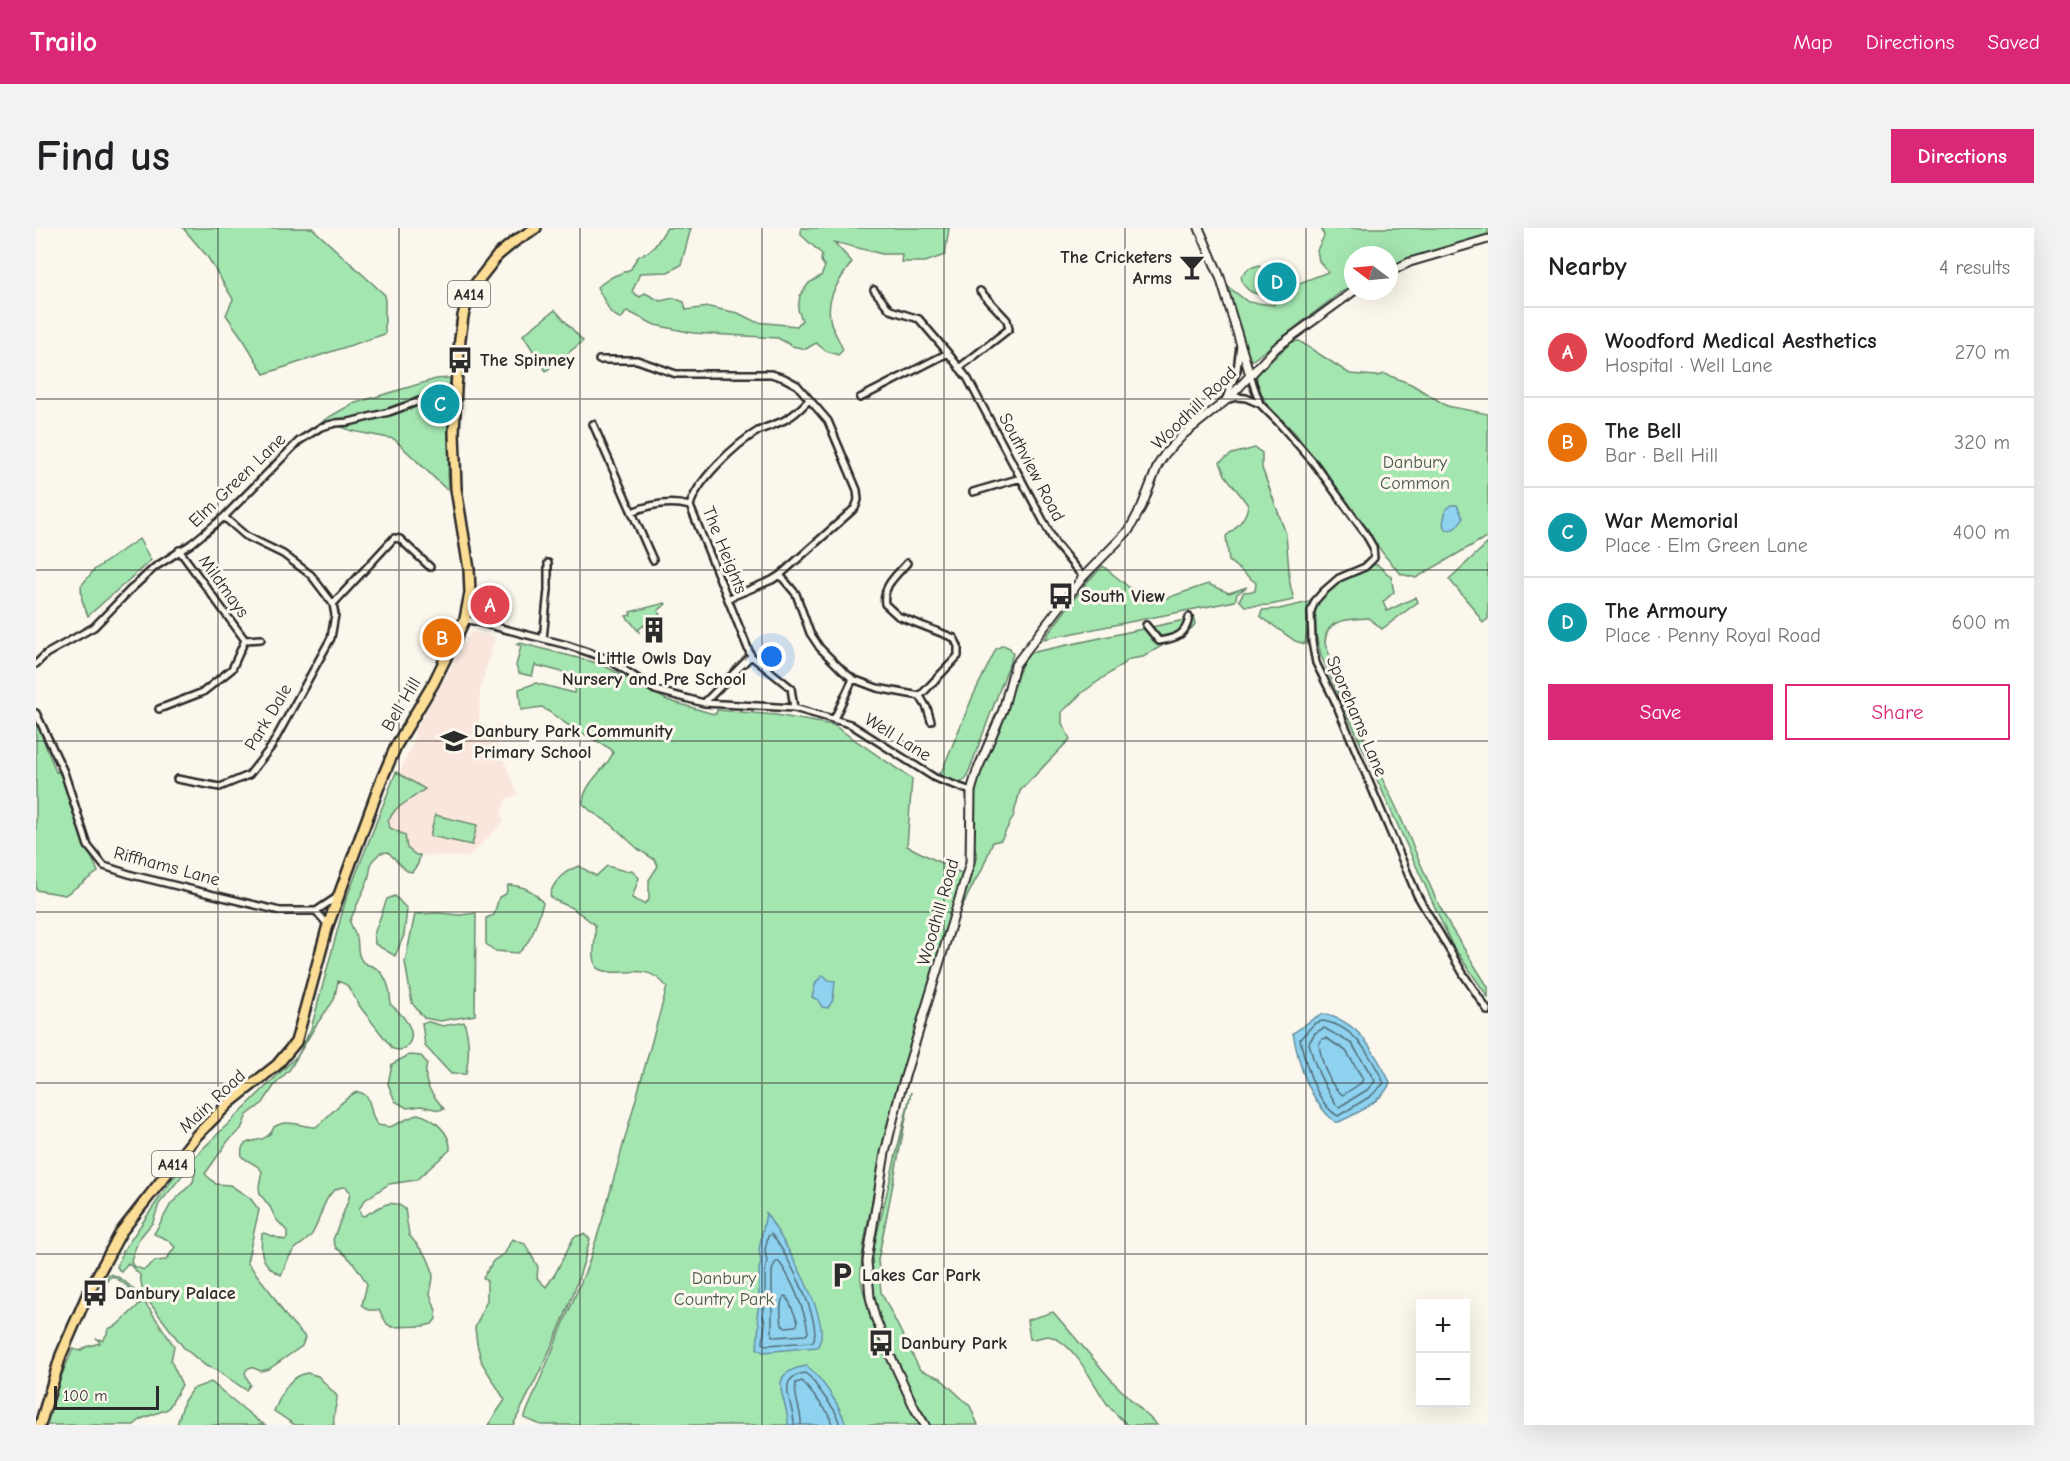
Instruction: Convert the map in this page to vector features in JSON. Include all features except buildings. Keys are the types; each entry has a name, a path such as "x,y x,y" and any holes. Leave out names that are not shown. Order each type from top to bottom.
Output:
{"main road":[{"name":"A414","path":"456,388 463,316 470,291 498,255 536,228"},
{"name":"Bell Hill","path":"328,925 396,746 433,684 465,619 470,593 469,569 456,489 456,388"},
{"name":"Main Road","path":"40,1425 62,1354 88,1293 121,1232 197,1135 230,1103 278,1065 296,1042 328,925"}],"street":[{"path":"1199,228 1220,277 1250,375"},
{"path":"1398,268 1488,239"},
{"name":"Southview Road","path":"874,290 890,310 919,319 960,368 1055,543 1083,577"},
{"path":"960,368 1009,329 1008,320 980,291"},
{"name":"Woodhill Road","path":"925,1425 915,1409 875,1317 868,1289 867,1262 885,1153 899,1096 970,863 971,791 976,771 1003,710 1016,665 1083,577 1129,530 1165,454 1184,434 1226,401 1276,348 1344,298"},
{"path":"1226,401 1237,370 1241,342"},
{"path":"860,398 948,353"},
{"path":"599,360 637,360 676,374 771,374 796,385 828,421 857,490 858,500 855,508 780,575 729,597"},
{"name":"Sporehams Lane","path":"1250,375 1260,404 1314,463 1373,547 1374,558 1365,567 1339,578 1315,601 1311,611 1312,642 1316,663 1334,699 1417,895 1488,1011"},
{"name":"Elm Green Lane","path":"36,663 46,654 94,627 155,567 191,544 224,517 298,441 321,427 389,412 456,388"},
{"path":"1226,401 1238,397 1260,404"},
{"name":"The Heights","path":"751,656 729,597 690,506 692,497 705,479 740,444 758,431 789,418 810,400"},
{"path":"593,424 653,560"},
{"path":"973,492 1021,478"},
{"path":"632,512 654,504 690,506"},
{"path":"224,517 246,536 283,554 312,575 333,604 394,538 400,539 430,567"},
{"name":"Mildmays","path":"179,550 245,640"},
{"path":"543,639 548,601 548,563"},
{"path":"907,563 887,586 883,594 885,604 898,616 954,638 958,646 958,656 920,696"},
{"path":"780,575 796,594 810,633 820,648 853,679 877,688 920,696 931,722"},
{"name":"Park Dale","path":"177,779 220,787 249,775 271,747 331,638 335,615 333,604"},
{"path":"1146,625 1160,641 1182,633 1187,628 1190,617"},
{"name":"Well Lane","path":"465,619 608,659 655,690 704,703 794,708 850,724 935,778 971,791"},
{"name":"Mildmays","path":"245,640 261,639"},
{"name":"Mildmays","path":"159,709 203,692 232,669 245,640"},
{"path":"704,703 751,656 791,688 794,708"},
{"path":"834,719 853,679"},
{"name":"Riffhams Lane","path":"36,713 64,772 88,846 104,866 280,911 316,911"},
{"path":"328,925 316,911 339,895"}],"shaded area":[{"name":"Danbury Park Community Primary School","path":"471,632 495,637 480,690 479,722 490,728 500,724 503,731 493,735 518,794 506,799 501,813 504,821 468,857 416,855 407,848 379,835 402,767 412,746 416,728"}],"green space":[{"path":"183,228 312,228 385,295 385,334 264,374 226,315 233,299 207,256"},
{"path":"667,228 691,228 681,265 668,272 640,273 632,292 640,297 645,293 660,301 674,298 684,302 686,310 709,307 738,313 756,322 797,326 802,320 798,310 800,295 809,283 821,276 825,267 821,261 822,254 801,235 801,228 949,228 945,255 925,262 901,262 902,254 882,254 834,242 852,262 831,298 829,314 831,323 843,350 838,355 826,351 816,343 806,349 792,346 778,338 693,333 655,325 627,311 621,319 611,313 597,287 612,277 631,269 638,257 654,247"},
{"path":"1321,228 1488,228 1488,237 1456,244 1398,265 1398,246 1344,246 1344,291 1249,363 1227,286 1248,302 1274,305 1276,292 1328,272 1319,261 1317,250 1324,236"},
{"path":"1260,265 1269,273 1274,292 1272,296 1252,292 1242,282 1241,276 1249,268"},
{"path":"555,310 583,341 546,371 523,335"},
{"name":"Danbury Common","path":"1299,341 1350,374 1377,376 1385,374 1411,384 1447,406 1488,414 1488,536 1416,578 1401,574 1385,556 1296,434 1265,402 1257,382 1257,375 1291,342"},
{"path":"450,378 448,488 446,489 394,439 352,431 324,420 352,404 436,379"},
{"path":"1255,448 1262,453 1262,468 1286,534 1290,584 1294,600 1270,605 1245,606 1239,600 1244,592 1255,591 1256,583 1229,561 1226,536 1234,530 1246,514 1248,505 1225,475 1220,462 1232,454"},
{"path":"139,539 151,560 88,616 82,600 81,586 94,570"},
{"path":"1488,543 1488,619 1483,623 1449,579"},
{"path":"1366,564 1378,565 1391,577 1394,592 1383,602 1387,611 1416,597 1418,602 1382,629 1368,618 1339,622 1329,629 1325,644 1374,762 1435,897 1451,928 1488,987 1488,997 1452,945 1321,656 1314,627 1316,609 1326,593"},
{"path":"1103,566 1147,602 1152,603 1208,584 1229,593 1247,587 1237,594 1235,601 1044,639 1087,582"},
{"path":"1309,602 1311,606 1305,644 1295,641 1260,616 1262,610 1279,609"},
{"path":"665,603 658,611 660,615 639,629 639,632 626,616 631,615 630,612"},
{"path":"1194,618 1195,624 1192,628 1143,657 1130,659 1083,692 1062,712 1062,723 1070,739 1020,791 1013,817 1001,840 993,842 981,872 950,931 977,856 973,841 975,796 979,774 1023,662 1030,653"},
{"name":"Danbury Country Park","path":"520,643 601,664 667,700 710,713 716,714 717,710 776,715 833,725 912,779 907,846 963,874 892,1113 867,1224 861,1269 864,1292 876,1328 894,1371 922,1425 541,1425 524,1418 588,1265 667,987 650,974 614,972 597,968 594,957 595,925 550,896 557,881 570,870 579,866 596,876 607,866 625,871 632,870 639,878 632,898 644,904 649,900 649,880 658,866 655,860 583,804 590,783 613,753 611,749 568,725 542,707 521,710 519,689 536,683 574,693 578,676 535,665 532,676 519,673 516,666 521,646 516,644"},
{"path":"1003,645 1010,648 1013,654 966,779 960,783 942,777 939,773 941,773 973,696 996,649"},
{"path":"36,721 56,772 58,771 65,782 70,806 98,872 65,895 36,890"},
{"path":"396,772 425,789 396,809 388,820 390,828 405,835 407,848 416,855 420,855 418,864 412,872 407,871 388,852 380,853 372,861 368,880 350,921 357,938 360,958 378,970 385,978 389,989 390,1004 408,1023 410,1041 404,1049 393,1049 361,1008 347,985 338,981 334,1000 290,1069 274,1086 263,1103 247,1115 241,1129 228,1141 205,1174 216,1184 230,1185 250,1198 259,1210 247,1262 285,1315 305,1337 302,1346 269,1369 261,1371 251,1367 247,1369 245,1373 250,1385 246,1390 206,1366 184,1348 143,1294 140,1275 128,1263 121,1272 117,1267 123,1251 173,1178 298,1055 311,1029 345,902","holes":["189,1167 196,1169 193,1182 171,1204 154,1234 166,1239 175,1247 166,1260 155,1261 144,1270 133,1266 131,1261 139,1239 153,1222 159,1204"]},
{"path":"435,815 477,825 472,845 430,836"},
{"path":"508,885 528,890 543,903 531,937 518,953 495,951 486,944 486,918 494,915 499,897 506,894"},
{"path":"395,896 407,909 404,935 395,956 375,944 374,934 387,899"},
{"path":"476,913 475,1015 440,1021 424,1018 412,1003 405,962 415,914 460,915"},
{"path":"429,1022 443,1026 464,1022 468,1048 466,1074 451,1074 425,1046 422,1023"},
{"path":"409,1055 421,1056 427,1063 427,1083 444,1109 421,1106 407,1108 395,1101 388,1084 392,1064"},
{"path":"357,1092 363,1093 369,1100 378,1125 390,1127 418,1114 430,1119 440,1127 450,1144 450,1150 416,1180 389,1184 365,1200 359,1209 361,1215 364,1216 389,1204 400,1205 405,1209 409,1235 427,1257 432,1269 430,1294 436,1311 436,1319 432,1324 392,1327 387,1324 379,1310 368,1310 362,1305 367,1284 358,1269 336,1248 333,1240 349,1198 350,1192 346,1187 332,1192 312,1234 292,1253 281,1275 269,1267 263,1258 262,1234 284,1240 287,1238 287,1231 276,1219 260,1194 262,1171 242,1157 244,1145 265,1138 279,1124 289,1123 316,1127 347,1098"},
{"path":"911,1092 878,1260 881,1292 920,1370 941,1378 970,1406 978,1425 930,1425 893,1353 867,1276"},
{"path":"584,1234 590,1239 567,1311 513,1425 488,1425 505,1400 482,1363 477,1344 475,1328 487,1300 487,1281 483,1278 493,1261 505,1253 512,1239 525,1244 538,1267 537,1278 546,1287 574,1237"},
{"path":"109,1274 118,1277 135,1291 174,1346 171,1361 182,1385 168,1409 141,1419 134,1425 45,1425 52,1397 73,1349 80,1351 100,1343 97,1339 103,1340 108,1329 117,1325 141,1303 127,1286 113,1276 101,1290"},
{"path":"1053,1312 1115,1384 1157,1425 1127,1425 1108,1405 1084,1367 1069,1349 1049,1336 1030,1339 1027,1320"},
{"path":"307,1373 318,1376 337,1396 334,1425 295,1425 274,1411 290,1382"},
{"path":"211,1382 265,1425 177,1425 184,1401 192,1389"}],"water":[{"path":"1451,505 1457,505 1463,518 1456,527 1448,530 1443,524 1446,509"},
{"path":"823,975 835,981 833,1000 828,1008 822,1007 818,1000 812,997 816,982"},
{"path":"1322,1014 1346,1023 1364,1039 1390,1082 1376,1100 1339,1122 1335,1122 1326,1113 1306,1082 1293,1033"},
{"path":"766,1213 794,1259 813,1301 821,1336 817,1347 763,1352 757,1348 761,1262 759,1250"},
{"path":"807,1366 830,1393 846,1425 788,1425 781,1381 785,1374 793,1369"}],"place":[{"name":"The Cricketers Arms","path":"1192,267"},
{"name":"The Armoury","path":"1277,282"},
{"name":"The Spinney","path":"460,360"},
{"name":"War Memorial","path":"440,404"},
{"name":"South View","path":"1061,596"},
{"name":"Woodford Medical Aesthetics","path":"490,605"},
{"name":"Little Owls Day Nursery and Pre School","path":"654,630"},
{"name":"The Bell","path":"442,638"},
{"name":"Danbury Park Community Primary School","path":"454,741"},
{"name":"Lakes Car Park","path":"842,1275"},
{"name":"Danbury Palace","path":"95,1293"},
{"name":"Danbury Park","path":"881,1343"}]}
